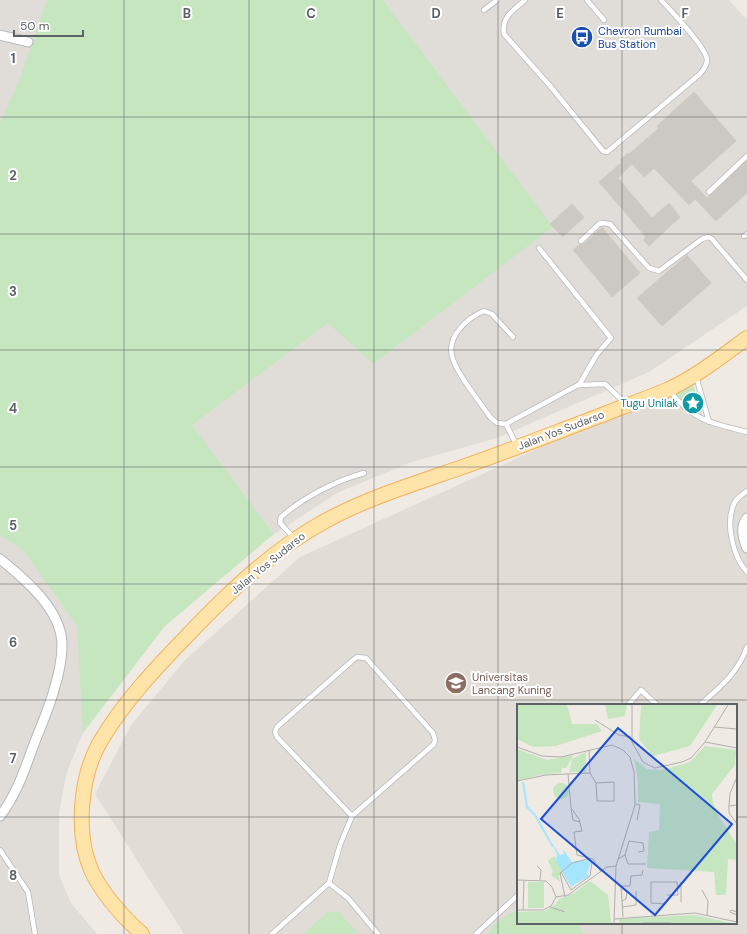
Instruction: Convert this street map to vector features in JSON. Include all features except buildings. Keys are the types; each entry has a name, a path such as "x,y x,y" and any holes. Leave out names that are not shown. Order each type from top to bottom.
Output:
{"main road":[{"name":"Jalan Yos Sudarso","path":"142,934 121,915 92,872 86,854 82,819 83,799 92,759 99,743 116,717 148,677 222,601 295,539 352,507 518,447 669,389 695,374 747,338"}],"street":[{"path":"0,35 28,42"},
{"path":"747,518 743,525 747,548"},
{"path":"0,559 38,593 49,607 62,644 58,673 39,731 17,787 8,806 0,816"}],"lane":[{"path":"484,10 496,0"},
{"path":"525,0 505,19 503,24 504,34 551,87 603,151 608,152 700,74 705,66 706,57 704,50 661,0"},
{"path":"587,0 604,20"},
{"path":"709,192 747,156"},
{"path":"582,241 599,224 610,224 649,268 659,271 702,239 708,238 712,239 747,280"},
{"path":"539,248 611,338 598,354 579,385"},
{"path":"513,338 492,314 484,312 460,327 453,340 451,348 452,357 459,370 490,417 497,423 506,424 579,385 605,384 627,405"},
{"path":"695,374 709,422"},
{"path":"669,389 684,408 709,422 747,432"},
{"path":"506,424 518,447"},
{"path":"295,539 280,523 281,517 310,497 338,482 364,473"},
{"path":"747,491 736,500 733,505 730,522 737,556 747,572"},
{"path":"701,704 729,680 742,660 747,647"},
{"path":"272,934 329,883 340,845 352,816 434,744 434,733 366,658 363,657 353,660 277,727 275,732 277,737 302,765 352,816"},
{"path":"629,704 641,690 656,704"},
{"path":"0,850 28,892 35,934"},
{"path":"329,883 348,898 378,934"},
{"path":"476,934 517,896"}],"shaded area":[{"path":"0,0 729,0 747,20 747,306 649,372 497,438 412,462 339,492 265,540 165,626 136,658 83,733 67,772 59,813 59,875 71,903 97,934 0,934"},
{"name":"Universitas Lancang Kuning","path":"669,389 676,399 709,422 747,432 747,934 184,934 95,794 131,725 185,660 300,557"}],"green space":[{"path":"47,0 383,0 553,227 373,364 328,323 192,425 274,534 165,626 83,733 77,626 24,551 0,535 0,123 20,78"},
{"path":"693,384 702,412 701,415 686,405 677,395 679,392"},
{"path":"517,910 517,924 578,924 584,934 488,934 501,919"},
{"path":"338,911 358,934 303,934 328,912"}],"place":[{"name":"Chevron Rumbai Bus Station","path":"582,37"},
{"name":"Tugu Unilak","path":"693,403"},
{"name":"Universitas Lancang Kuning","path":"456,683"}]}
